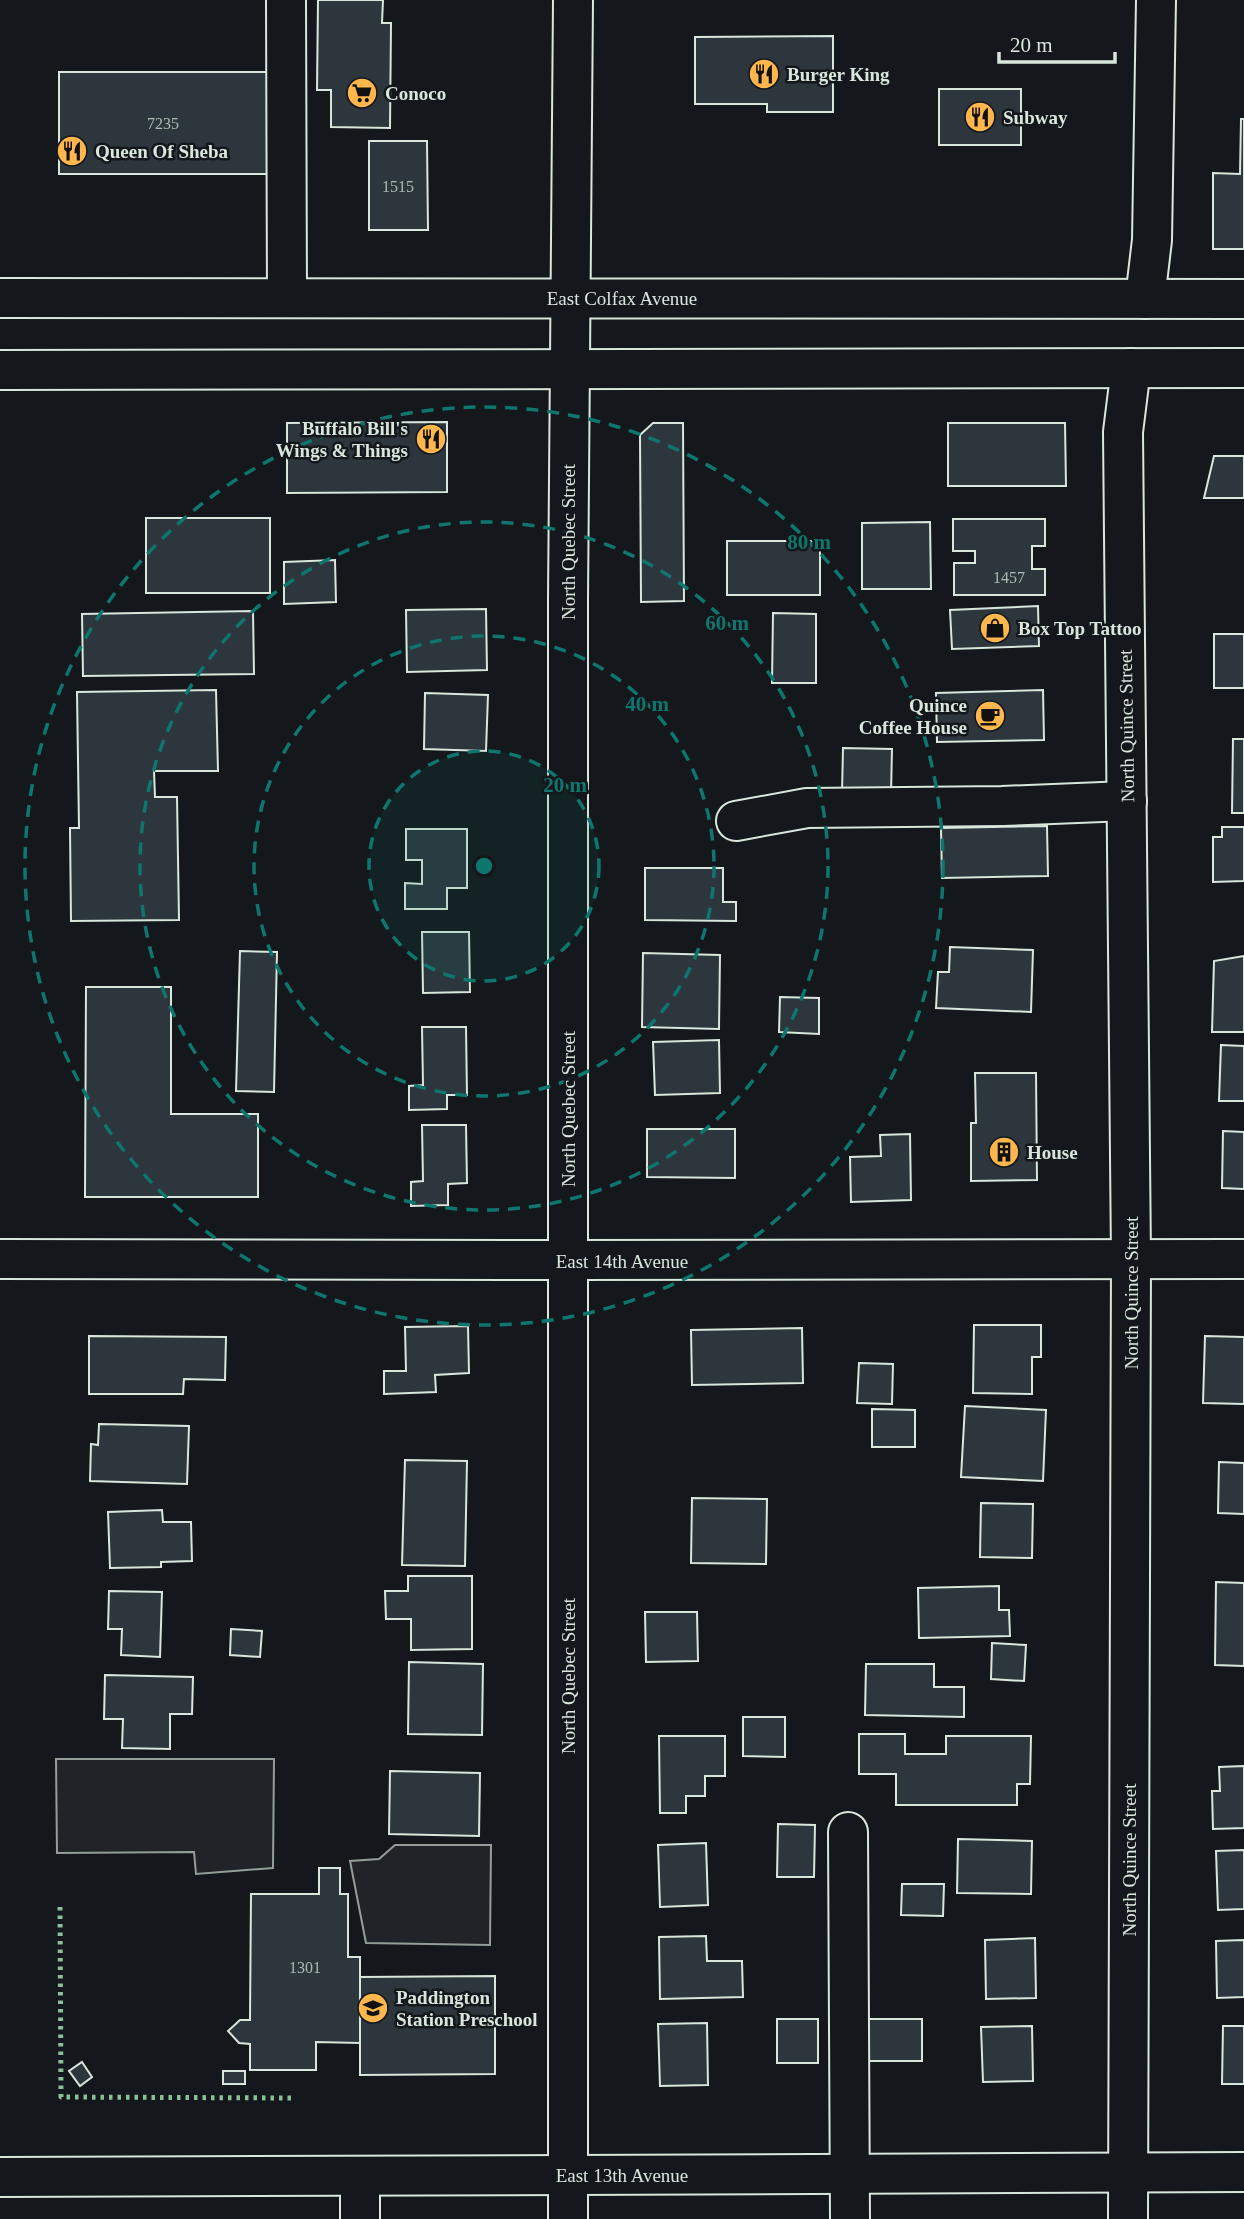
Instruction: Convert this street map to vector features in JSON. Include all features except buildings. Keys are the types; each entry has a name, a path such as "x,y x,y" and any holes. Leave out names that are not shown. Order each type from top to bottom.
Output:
{"main road":[{"path":"286,0 287,298"},
{"name":"North Quebec Street","path":"568,2219 568,585 573,0"},
{"path":"1145,299 1152,240 1156,0"},
{"name":"East Colfax Avenue","path":"0,298 1244,299"},
{"name":"North Quince Street","path":"1128,2219 1131,1259 1123,432 1131,369"},
{"path":"0,370 1244,369"},
{"path":"736,821 807,808 1002,806 1127,801"},
{"name":"East 14th Avenue","path":"0,1259 1244,1259"},
{"path":"848,1832 850,2219"},
{"name":"East 13th Avenue","path":"0,2177 1244,2172"},
{"path":"360,2176 360,2219"}],"shaded area":[{"path":"56,1759 274,1759 273,1868 196,1874 194,1852 57,1853"},
{"path":"395,1845 491,1845 490,1945 366,1943 350,1861 379,1859"}],"hedge":[{"path":"60,1907 61,2097 292,2098"}],"place":[{"name":"Burger King","path":"764,74"},
{"name":"Conoco","path":"362,93"},
{"name":"Subway","path":"980,117"},
{"name":"Queen Of Sheba","path":"72,151"},
{"name":"Buffalo Bill's Wings & Things","path":"431,439"},
{"name":"Box Top Tattoo","path":"995,628"},
{"name":"Quince Coffee House","path":"990,716"},
{"name":"House","path":"1004,1152"},
{"name":"Paddington Station Preschool","path":"373,2008"}]}
